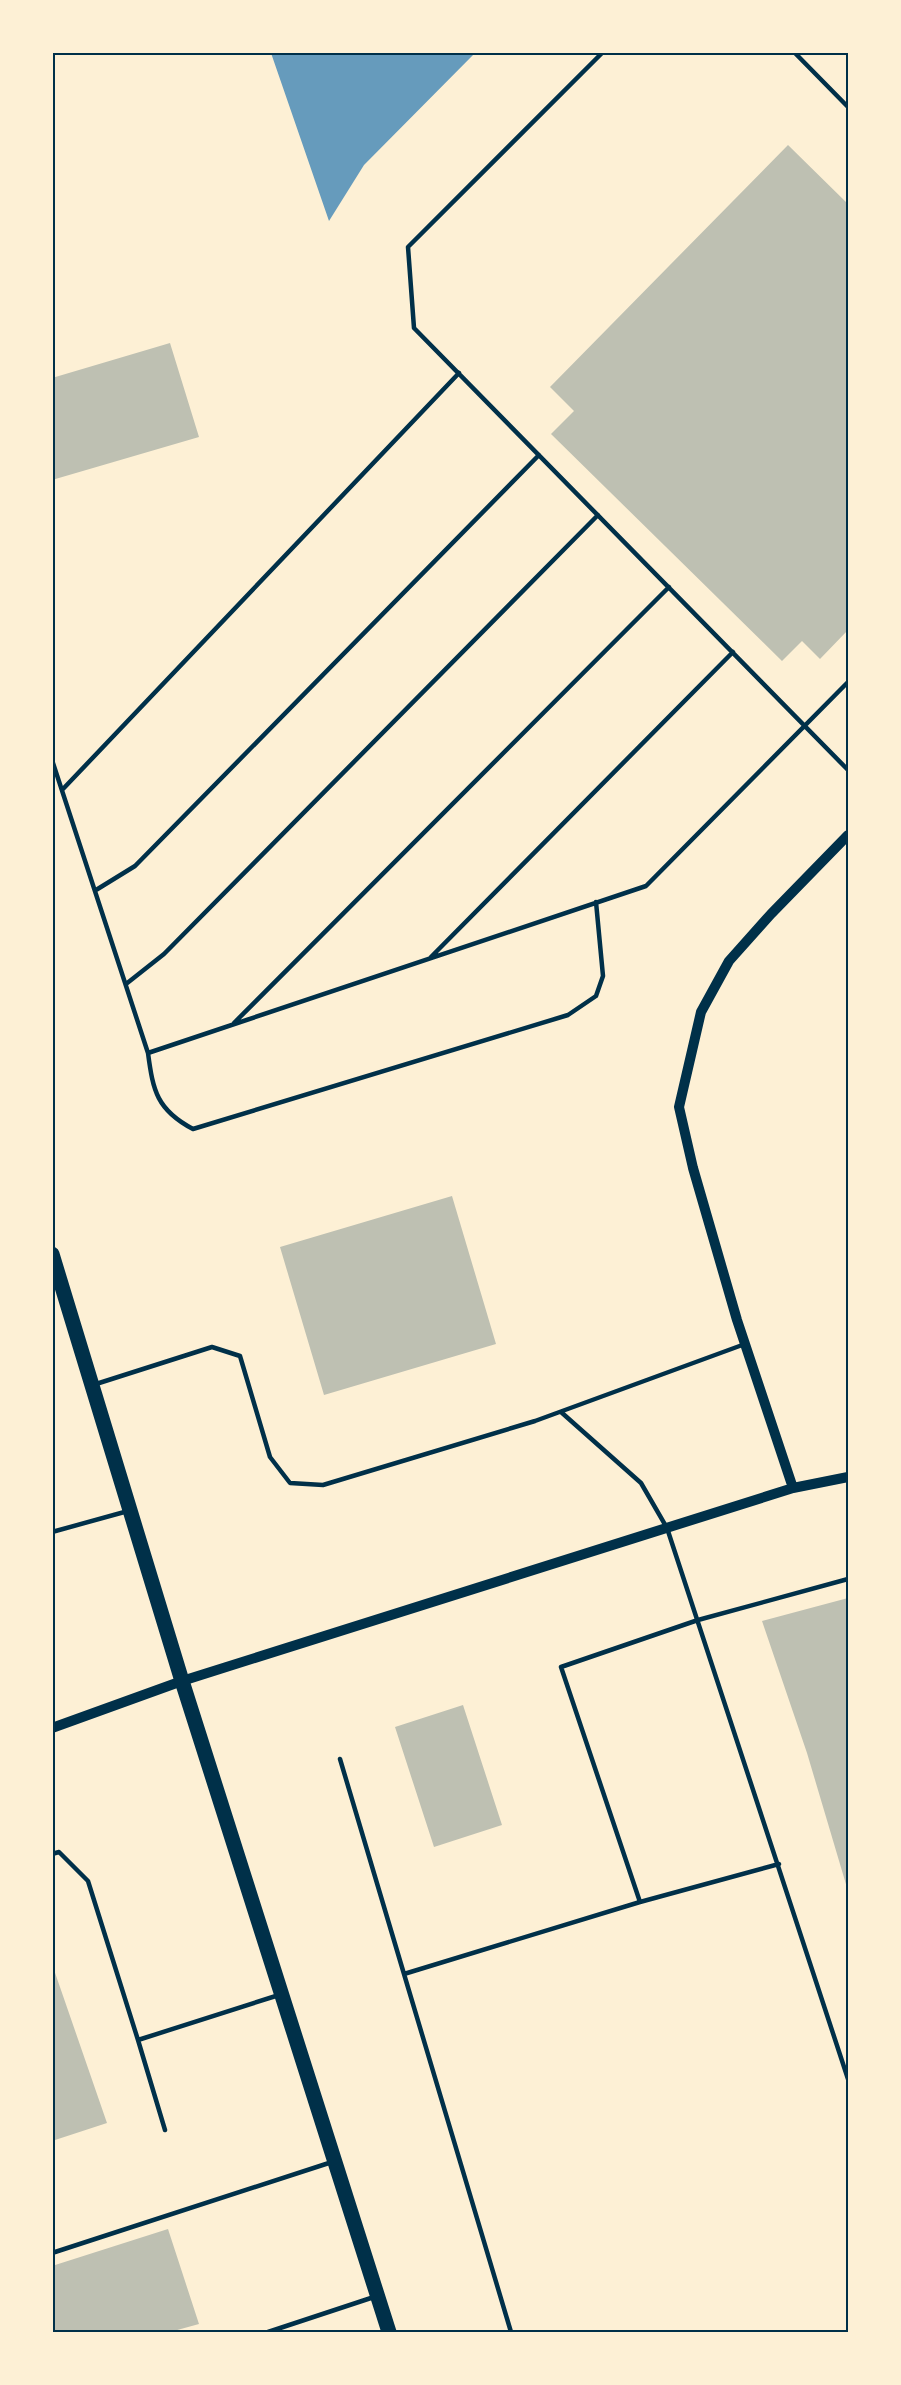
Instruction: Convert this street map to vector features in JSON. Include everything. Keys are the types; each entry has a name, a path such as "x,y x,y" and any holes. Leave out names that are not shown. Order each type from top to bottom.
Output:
{"main road":[{"path":"52,1254 182,1681 389,2332"}],"street":[{"path":"793,1488 745,1344 693,1168 680,1107 700,1012 729,961 771,914 849,835"},
{"path":"52,1728 182,1681 793,1488 849,1477"}],"lane":[{"path":"603,52 408,247 414,328 849,770"},
{"path":"794,52 849,107"},
{"path":"63,789 459,373"},
{"path":"96,890 135,866 539,455"},
{"path":"126,984 164,954 598,515"},
{"path":"232,1024 669,587"},
{"path":"429,959 733,652"},
{"path":"148,1053 646,886 849,682"},
{"path":"52,760 148,1053 152,1088 164,1109 177,1121 193,1130 568,1014 596,996 603,976 596,902"},
{"path":"92,1385 212,1347 240,1356 270,1457 290,1483 323,1485 561,1412 745,1344"},
{"path":"561,1412 641,1483 667,1528 849,2079"},
{"path":"52,1532 130,1510"},
{"path":"640,1902 561,1667 698,1620 849,1579"},
{"path":"340,1759 511,2332"},
{"path":"52,1854 59,1852 88,1881 165,2130"},
{"path":"404,1974 640,1902 779,1864"},
{"path":"138,2040 281,1994"},
{"path":"52,2253 334,2161"},
{"path":"268,2332 377,2296"}],"water":[{"path":"271,52 475,53 364,165 329,221"}],"building":[{"path":"788,145 848,204 848,630 820,659 802,641 782,661 551,434 574,411 550,387"},
{"path":"170,343 199,437 52,480 52,378"},
{"path":"452,1196 496,1344 324,1395 280,1247"},
{"path":"848,1598 848,1891 807,1753 762,1621"},
{"path":"463,1705 502,1825 434,1847 395,1727"},
{"path":"52,1964 107,2123 52,2141"},
{"path":"168,2229 199,2324 170,2332 52,2332 52,2266"}]}
